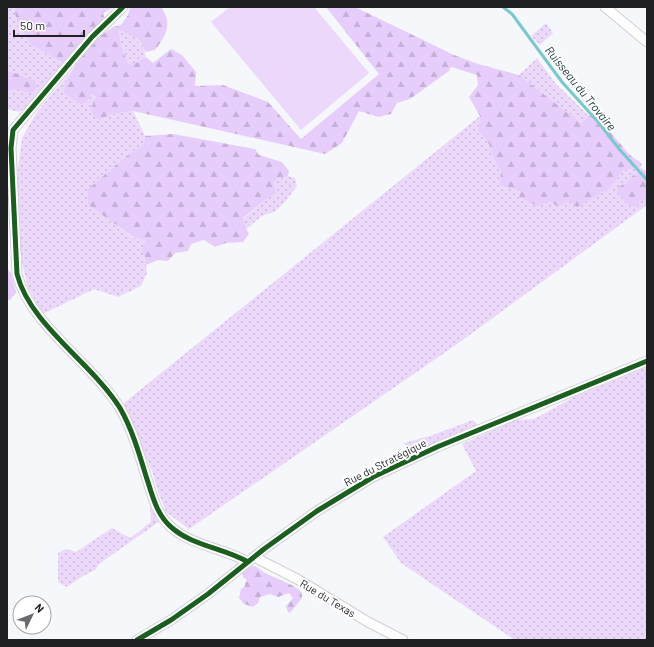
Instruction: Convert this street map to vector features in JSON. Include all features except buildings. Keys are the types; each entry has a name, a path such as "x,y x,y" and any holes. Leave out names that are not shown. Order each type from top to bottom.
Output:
{"street":[{"name":"Rue du Texas","path":"123,7 92,37 13,130 12,156 17,274 20,286 34,308 50,328 92,372 120,408 136,444 158,510 164,521 170,527 185,537 211,547 251,559 299,580 368,622 403,640"},
{"path":"605,7 647,42"},
{"name":"Rue du Stratégique","path":"137,640 177,616 208,594 251,559 317,511 373,477 437,447 647,361"}],"shaded area":[{"path":"7,7 14,7 17,23 31,45 63,63 29,105 19,112 7,109 7,97 9,91 17,89 33,80 7,70"},
{"path":"230,7 314,7 369,73 301,130 211,22"},
{"path":"546,23 553,33 540,45 531,36"},
{"path":"119,30 132,34 143,47 146,57 136,63 128,65 121,46"},
{"path":"537,58 556,84 589,116 581,123 519,75"},
{"path":"72,70 65,83 75,100 82,105 87,102 91,94 96,98 91,108 100,120 111,114 133,111 145,136 143,145 125,157 87,190 88,205 134,238 147,240 145,256 147,273 141,286 118,297 94,289 43,314 28,288 21,259 18,168 22,138 37,112"},
{"path":"480,116 478,131 489,144 493,158 501,171 521,191 549,201 558,207 570,201 611,187 623,170 640,167 643,169 631,177 626,183 618,187 639,201 647,199 647,205 460,342 189,529 166,512 153,474 124,403"},
{"path":"288,176 295,178 297,186 285,202 274,212 262,216 246,229 243,219 266,199 276,194 274,183 278,178"},
{"path":"647,367 647,640 512,640 512,638 401,563 383,537 476,471 462,444 516,420 534,419 576,396"},
{"path":"473,420 478,425 411,453 404,443 430,436"},
{"path":"150,506 160,521 99,564 95,570 67,587 58,582 58,553 66,549 76,552 112,528 130,538 151,522"}],"green space":[{"path":"14,7 115,7 103,13 105,20 63,63 31,45 17,23"},
{"path":"130,7 161,7 167,18 167,29 155,50 145,52 135,37 119,30 121,46 128,64 136,63 146,57 153,63 171,49 182,55 196,72 195,86 223,85 268,102 301,139 379,74 326,7 355,7 454,55 478,64 519,75 581,123 589,116 595,115 629,154 642,164 640,167 623,170 611,187 577,207 570,201 558,207 549,201 538,206 519,197 521,191 500,185 501,171 493,158 489,144 478,131 480,116 469,97 478,85 477,75 451,67 449,71 410,99 397,103 391,114 378,117 359,111 342,143 325,154 133,111 111,114 100,120 93,116 91,108 96,97 91,94 87,102 82,105 64,93 65,83 79,59 100,36 113,27 121,25 128,15"},
{"path":"7,70 33,80 37,85 35,91 27,93 17,89 9,91 7,97"},
{"path":"173,134 255,149 259,155 282,162 289,171 288,176 278,178 274,183 276,194 266,199 243,218 244,225 249,234 243,242 226,243 215,247 204,240 191,244 188,251 175,253 168,261 158,260 146,265 145,256 141,251 146,240 135,238 88,205 87,190 125,157 143,145 145,136"},
{"path":"643,169 647,173 647,199 639,201 639,206 631,206 624,203 624,198 617,194 618,187 626,183 631,177"},
{"path":"7,269 11,273 16,292 10,300 7,300"},
{"path":"255,566 265,573 284,581 301,592 302,598 290,613 288,612 286,606 293,598 289,593 278,597 270,594 260,597 258,603 253,607 244,604 239,598 241,589 245,586 247,580 243,577 242,572 247,567"}],"waterway":[{"name":"Ruisseau du Trovaire","path":"503,7 512,14 562,82 647,180"}],"cycle path":[{"path":"123,7 92,37 13,130 11,148 17,274 24,293 48,327 94,375 120,408 135,441 155,503 166,522 189,539 229,553 248,562"},
{"path":"137,640 171,620 208,594 264,549 317,511 373,477 437,447 647,361"}]}
